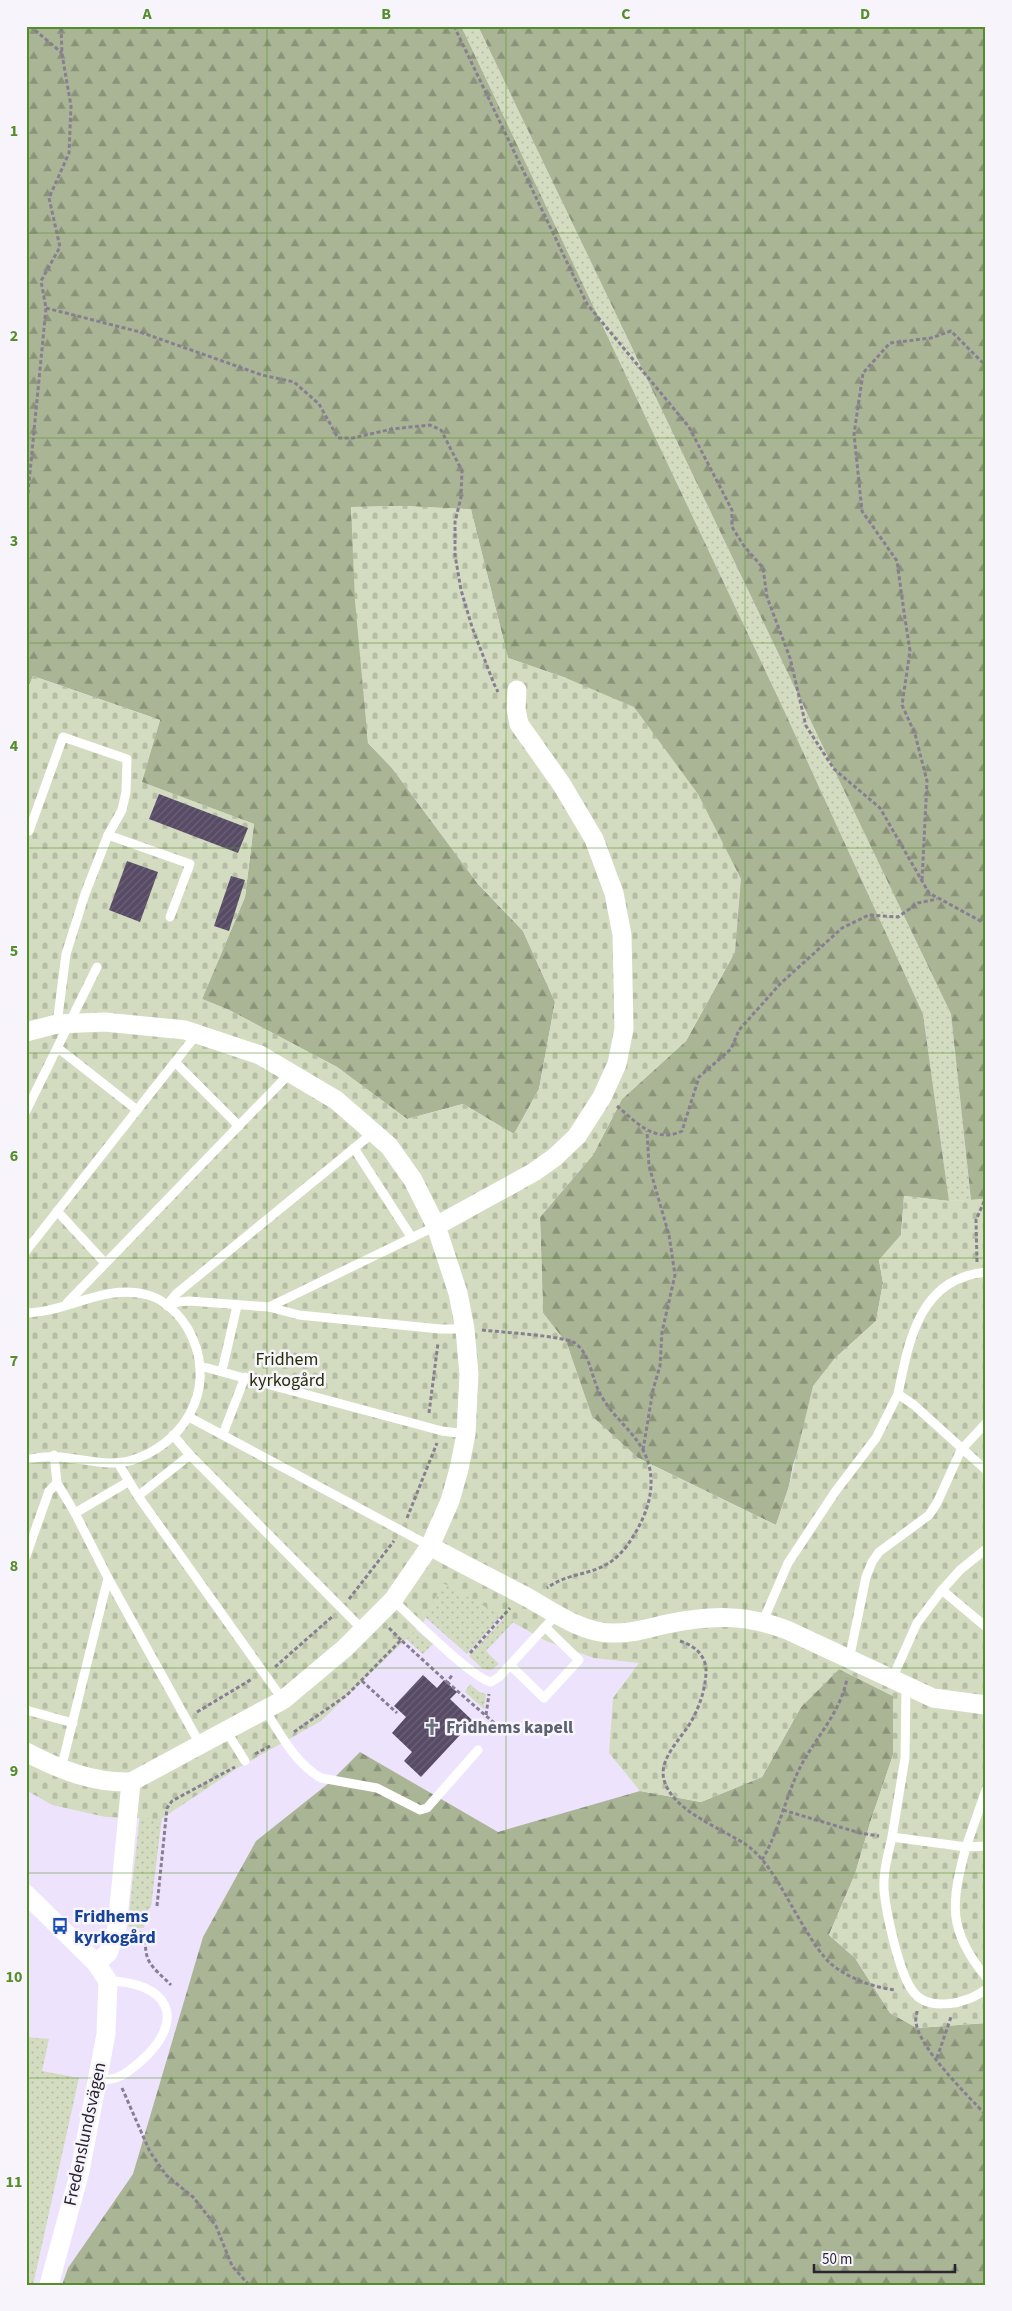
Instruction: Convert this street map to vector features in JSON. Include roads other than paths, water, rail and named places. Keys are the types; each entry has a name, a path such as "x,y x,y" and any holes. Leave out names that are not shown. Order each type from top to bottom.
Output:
{"street":[{"path":"436,1226 523,1179 555,1157 577,1136 602,1097 617,1064 624,1029 625,983 619,912 599,849 571,800 522,729 516,700"},
{"path":"26,1032 64,1024 105,1022 185,1030 260,1055 336,1100 389,1146 404,1166 436,1226 458,1293 465,1329 469,1374 466,1434 450,1501 430,1546 393,1600 345,1648 283,1700 227,1732 131,1782 110,1782 61,1770 26,1752"},
{"path":"430,1546 522,1594 551,1621 611,1633 646,1630 665,1624 707,1617 763,1621 787,1630 933,1698 986,1705"},
{"path":"96,1964 108,1953 117,1928 131,1782"},
{"path":"26,1894 96,1964 108,1981"},
{"name":"Fredenslundsvägen","path":"49,2285 80,2170 98,2079 106,2034 108,1981"}],"lane":[{"path":"26,1111 58,1048 64,1024 66,954 85,894 108,835 122,810 126,792 127,759 63,737 29,831"},
{"path":"108,835 190,864 170,917"},
{"path":"64,1024 97,967"},
{"path":"26,1251 197,1034"},
{"path":"58,1048 137,1110"},
{"path":"175,1062 239,1126"},
{"path":"66,1305 290,1073"},
{"path":"167,1306 176,1294 374,1132"},
{"path":"354,1148 412,1238"},
{"path":"57,1211 105,1263"},
{"path":"269,1307 436,1226"},
{"path":"763,1621 788,1563 834,1492 876,1438 898,1394 909,1345 930,1299 941,1288 957,1279 982,1272"},
{"path":"26,1313 66,1305 107,1293 132,1291 151,1296 167,1306 184,1323 193,1337 200,1366 200,1388 189,1417 173,1435 139,1458 118,1463 54,1455 26,1460"},
{"path":"167,1306 189,1301 269,1307 299,1315 440,1329 465,1329"},
{"path":"222,1371 236,1306"},
{"path":"200,1366 442,1431 466,1434"},
{"path":"223,1434 245,1377"},
{"path":"898,1394 914,1405 961,1450 986,1470"},
{"path":"189,1417 430,1546"},
{"path":"849,1660 866,1577 872,1562 879,1552 929,1515 937,1503 961,1450 986,1423"},
{"path":"173,1435 190,1455 363,1630"},
{"path":"54,1455 57,1483 201,1746"},
{"path":"138,1496 190,1455"},
{"path":"118,1463 128,1482 283,1700"},
{"path":"75,1514 128,1482"},
{"path":"26,1556 49,1491 57,1483"},
{"path":"986,1549 960,1570 917,1623 899,1683 905,1758 884,1876 886,1907 903,1970 915,1994 940,2003 954,2003 970,1999 986,1989"},
{"path":"61,1770 108,1578"},
{"path":"942,1590 986,1627"},
{"path":"393,1600 461,1662 482,1679 490,1682 499,1677 510,1665 551,1621 579,1660 544,1698 510,1665"},
{"path":"26,1710 73,1723"},
{"path":"265,1710 300,1762 321,1778 377,1788 420,1810 427,1808 478,1750"},
{"path":"227,1732 245,1761"},
{"path":"986,1790 966,1847 955,1899 957,1926 964,1946 986,1977"},
{"path":"892,1837 923,1843 966,1847 986,1846"},
{"path":"98,2079 110,2081 128,2072 151,2052 167,2029 168,2018 166,2009 161,2000 148,1988 128,1981 108,1981"}],"place":[{"name":"Fridhems kapell","path":"432,1727"},
{"name":"Fridhems kyrkogård","path":"60,1926"}],"park label":[{"name":"Fridhem kyrkogård","path":"287,1369"}]}
